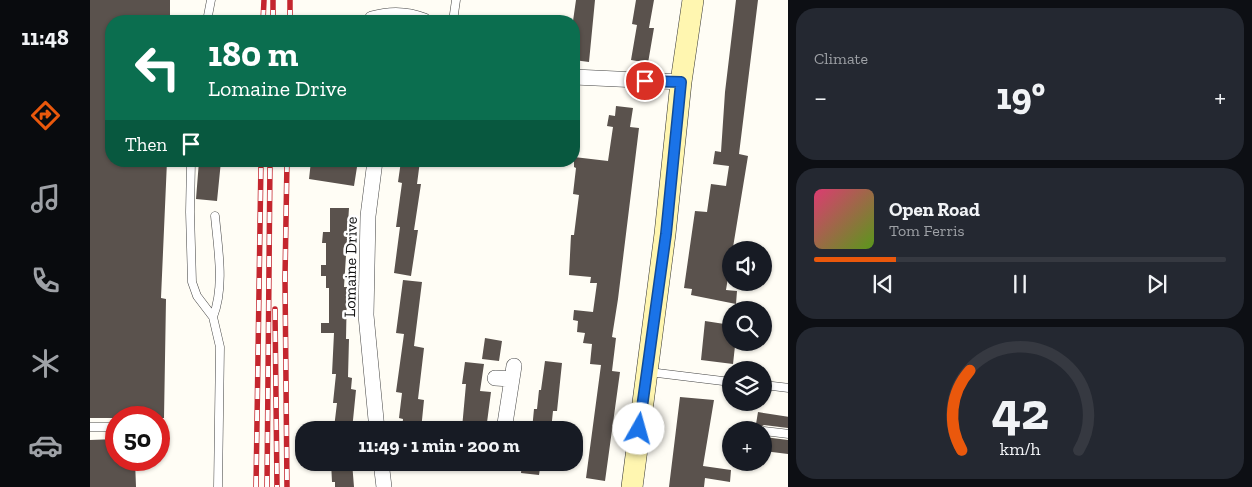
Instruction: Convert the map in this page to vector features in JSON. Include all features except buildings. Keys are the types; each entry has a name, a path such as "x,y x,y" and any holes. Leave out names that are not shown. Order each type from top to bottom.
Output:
{"main road":[{"path":"632,487 666,234 681,82 692,0"}],"street":[{"path":"580,77 681,82"},
{"name":"Lomaine Drive","path":"374,167 368,216 366,315 376,421"},
{"path":"495,378 513,372 505,421"},
{"path":"382,471 384,487"}],"lane":[{"path":"208,15 211,0"},
{"path":"454,15 456,0"},
{"path":"191,167 192,282 197,296 213,317 220,347 218,487"},
{"path":"213,317 217,306 220,278 215,216"},
{"path":"647,371 722,381"},
{"path":"772,386 788,388"},
{"path":"90,427 105,427"},
{"path":"772,432 788,434"}],"railway":[{"path":"263,15 264,0"},
{"path":"273,0 273,15"},
{"path":"290,0 290,15"},
{"path":"256,487 261,167"},
{"path":"267,487 270,167"},
{"path":"287,167 285,278 287,487"},
{"path":"275,309 277,487"}],"route":[{"path":"639,429 666,234 681,82 645,81"}]}
